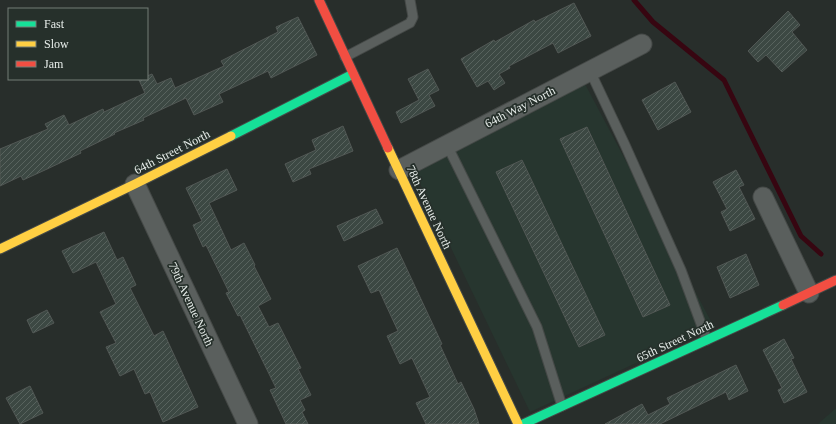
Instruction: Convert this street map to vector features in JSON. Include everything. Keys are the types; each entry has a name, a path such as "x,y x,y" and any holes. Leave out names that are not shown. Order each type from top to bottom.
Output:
{"street":[{"name":"78th Avenue North","path":"319,0 518,424"},
{"name":"64th Way North","path":"398,170 642,44"},
{"name":"64th Street North","path":"0,249 135,184 353,74"},
{"name":"79th Avenue North","path":"135,184 248,424"},
{"path":"763,196 810,293"},
{"name":"65th Street North","path":"524,424 836,280"}],"lane":[{"path":"345,57 410,23 413,17 410,0"},
{"path":"590,71 681,270 707,340"},
{"path":"447,145 537,327 562,406"}],"shaded area":[{"path":"585,84 714,327 530,412 414,171"},
{"path":"835,409 836,424 818,424"}],"building":[{"path":"574,3 591,36 558,53 553,43 509,66 510,68 499,74 505,83 494,90 488,81 477,87 461,59 494,40 495,42 534,20 535,22"},
{"path":"788,11 800,25 792,32 807,50 782,72 766,55 758,62 748,51"},
{"path":"298,17 317,55 271,78 268,71 219,94 223,102 194,115 186,98 143,118 144,120 114,133 115,134 80,151 81,153 23,180 21,176 0,186 0,149 48,129 45,124 64,115 69,125 103,109 104,112 145,93 139,80 148,80 148,76 152,74 157,84 171,78 175,88 224,66 221,61 278,32 276,27"},
{"path":"428,69 439,90 429,95 435,106 401,123 396,112 419,100 408,79"},
{"path":"675,82 691,112 658,130 642,100"},
{"path":"343,126 353,151 309,169 311,174 293,182 285,164 316,150 312,140"},
{"path":"587,127 670,305 643,317 560,139"},
{"path":"522,160 605,335 579,347 496,172"},
{"path":"227,169 237,190 209,203 231,250 244,243 271,299 258,306 269,327 278,323 301,368 298,369 311,395 300,400 305,410 302,412 308,424 286,424 270,390 276,388 240,315 238,316 226,293 229,292 206,245 203,247 193,225 202,221 186,188"},
{"path":"736,170 744,185 739,187 755,219 730,231 721,212 727,209 713,182"},
{"path":"376,209 383,223 344,241 337,226"},
{"path":"104,232 117,260 123,257 136,285 130,288 154,336 163,331 198,407 163,422 150,392 145,394 134,369 120,376 106,347 116,343 100,312 116,304 96,262 73,273 62,251"},
{"path":"397,248 442,344 440,345 458,384 461,382 474,409 479,424 426,424 416,403 430,397 412,358 400,364 387,336 398,331 379,290 371,293 358,266"},
{"path":"746,254 759,285 730,298 717,267"},
{"path":"47,310 54,323 33,333 27,320"},
{"path":"784,339 794,358 791,359 807,392 784,403 778,390 782,388 763,350"},
{"path":"736,365 748,391 729,400 726,392 660,424 605,424 642,404 648,415 670,404 667,398"},
{"path":"30,386 43,413 20,424 6,398"}],"waterway":[{"path":"634,0 653,22 724,80 801,236 821,254"}],"traffic: fast":[{"path":"231,136 353,74"},
{"path":"523,424 783,305"}],"traffic: slow":[{"path":"0,249 231,136"},
{"path":"388,148 518,424"}],"traffic: jam":[{"path":"319,0 388,148"},
{"path":"783,305 836,280"}]}
